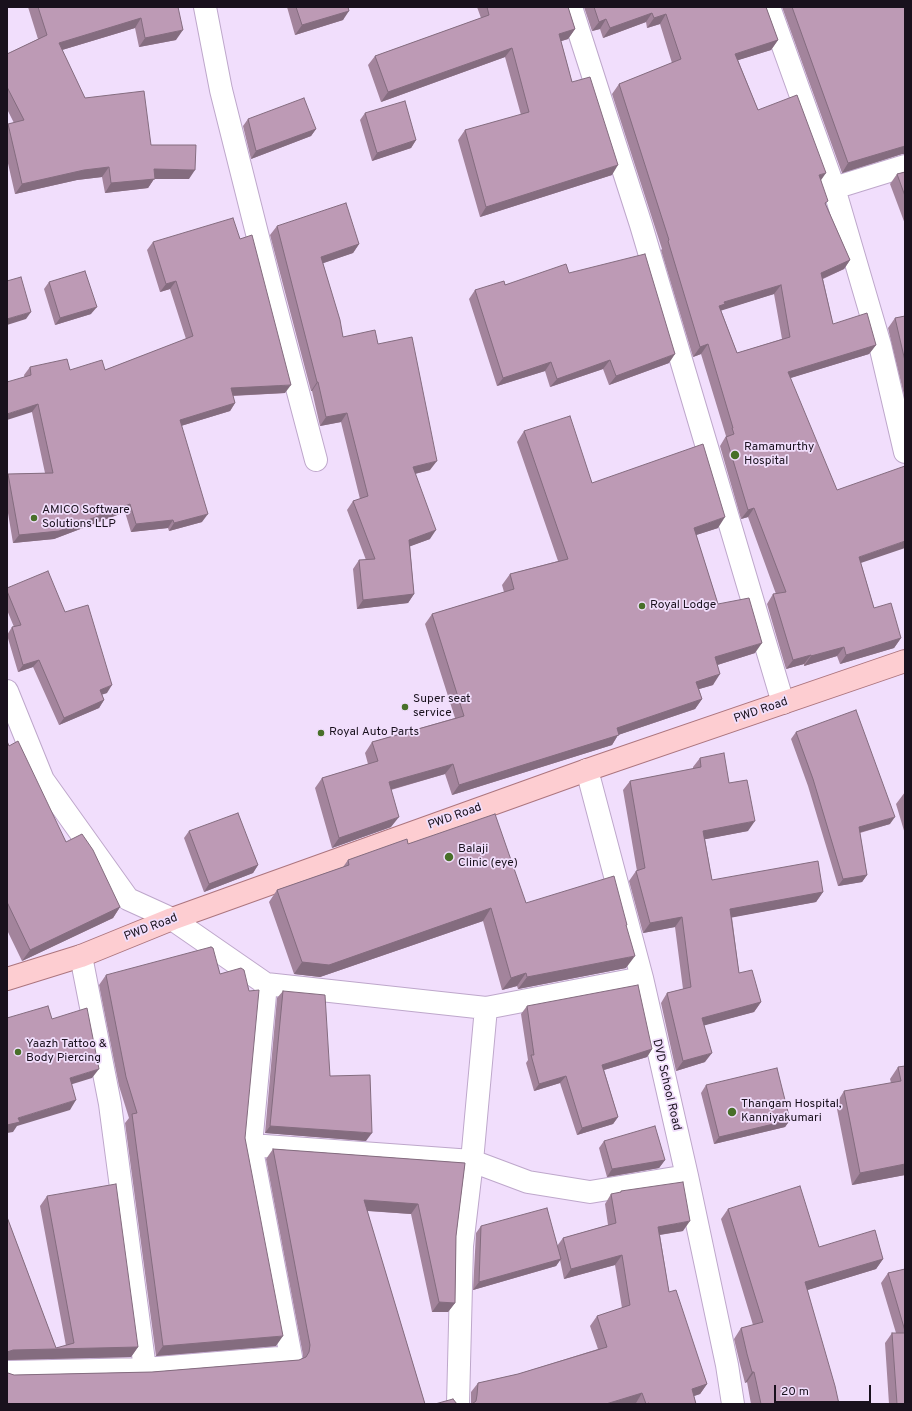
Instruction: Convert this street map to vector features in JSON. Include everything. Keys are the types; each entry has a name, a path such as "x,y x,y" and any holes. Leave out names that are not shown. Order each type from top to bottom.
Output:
{"main road":[{"name":"PWD Road","path":"7,979 81,956 172,920 587,770 905,661"}],"street":[{"path":"205,7 223,98 316,460"},
{"path":"570,7 641,225 783,703"},
{"path":"769,7 834,188 880,345 905,452"},
{"path":"834,188 905,166"},
{"path":"7,691 43,780 128,899 172,920 266,984 486,1008 642,978"},
{"name":"DVD School Road","path":"587,770 642,978 687,1176 733,1404"},
{"path":"81,956 110,1104 145,1368"},
{"path":"7,1372 145,1368 291,1357 251,1145 266,984"},
{"path":"458,1404 462,1246 472,1161 486,1008"},
{"path":"251,1145 472,1161 528,1182 590,1192 687,1176"}],"building":[{"path":"38,7 178,7 183,30 145,38 141,18 59,43 85,98 144,91 151,145 196,145 195,170 154,169 155,179 111,183 109,167 84,170 22,184 8,124 24,120 7,87 7,54 47,35"},
{"path":"296,7 348,7 349,11 302,25"},
{"path":"487,7 568,7 575,29 559,34 572,82 590,77 618,165 486,207 465,130 529,112 512,48 388,92 375,56 489,15"},
{"path":"594,7 766,7 778,40 735,54 758,110 797,95 826,173 819,175 828,201 825,203 850,260 821,273 833,324 867,313 876,345 788,372 837,490 905,466 905,541 859,557 874,608 891,603 901,638 846,655 844,647 793,660 773,594 786,592 754,508 748,510 726,437 734,434 733,428 708,344 700,347 668,241 669,240 619,84 681,59 666,14 654,18 652,13 610,28 606,19 599,22","holes":["781,285 790,337 737,353 719,306 725,304 724,302"]},
{"path":"792,7 905,7 905,146 848,163"},
{"path":"304,98 316,129 256,151 248,119"},
{"path":"405,101 416,140 377,153 365,113"},
{"path":"905,172 905,196 897,174"},
{"path":"346,203 359,244 321,257 340,320 343,337 375,330 378,344 412,337 437,461 413,467 436,530 409,540 414,594 363,600 359,560 375,559 353,501 368,496 347,413 326,417 277,226"},
{"path":"233,218 240,239 252,235 291,385 231,388 235,403 180,420 208,514 174,523 173,520 136,524 130,504 59,531 19,535 8,474 53,473 38,404 7,414 7,382 31,375 30,367 67,359 70,370 102,360 105,370 193,336 176,281 166,284 153,242"},
{"path":"645,254 675,354 616,376 610,360 557,379 551,362 503,378 475,290 504,281 505,285 566,264 569,273"},
{"path":"85,271 97,307 60,318 49,282"},
{"path":"21,277 31,312 7,319 7,281"},
{"path":"905,316 905,361 895,318"},
{"path":"570,416 592,483 703,444 725,517 694,528 718,604 749,598 762,643 715,657 720,674 696,682 702,699 617,728 619,735 459,785 453,764 389,782 399,817 339,838 322,778 378,761 372,742 464,716 432,614 514,589 510,574 568,559 524,431"},
{"path":"48,571 65,612 88,605 112,685 100,690 104,700 64,718 39,660 23,665 12,627 21,625 7,591 7,588"},
{"path":"856,710 895,817 859,827 867,875 843,879 813,779 796,732"},
{"path":"7,741 9,746 18,741 66,842 82,834 93,850 120,907 30,950 7,902"},
{"path":"724,753 729,783 747,780 755,821 703,831 712,880 818,861 823,892 730,909 739,973 752,970 761,1002 702,1018 712,1053 683,1061 667,993 691,987 682,917 650,923 636,871 645,868 630,781 701,767 700,758"},
{"path":"238,813 258,865 209,884 189,831"},
{"path":"495,814 526,903 614,876 635,956 527,977 526,973 511,978 491,908 329,965 302,962 277,890 349,865 348,860 407,839 408,844"},
{"path":"211,947 213,948 220,974 241,968 244,970 249,991 259,990 245,1138 283,1336 163,1346 132,1114 137,1113 126,1077 106,975"},
{"path":"638,985 652,1049 602,1065 618,1117 582,1128 566,1076 539,1084 531,1055 534,1055 527,1006"},
{"path":"283,991 325,995 330,1076 370,1075 372,1133 270,1126"},
{"path":"48,1006 52,1019 87,1008 99,1069 70,1078 76,1100 18,1118 20,1122 7,1125 7,1018"},
{"path":"905,1066 905,1164 860,1173 844,1091 901,1081 898,1067"},
{"path":"777,1068 790,1120 719,1137 706,1085"},
{"path":"655,1126 665,1160 612,1169 604,1141"},
{"path":"273,1149 465,1163 456,1236 455,1303 439,1302 418,1204 364,1200 425,1404 7,1404 7,1373 14,1375 152,1372 299,1360 306,1357 309,1352 310,1345"},
{"path":"683,1182 690,1221 658,1227 669,1292 676,1290 707,1384 692,1389 696,1404 646,1404 642,1393 606,1404 472,1404 476,1401 478,1383 518,1374 607,1347 597,1316 630,1305 622,1255 571,1269 563,1238 616,1223 611,1194 621,1191"},
{"path":"116,1184 138,1347 13,1350 7,1352 7,1217 56,1348 74,1343 47,1196"},
{"path":"800,1186 819,1247 875,1230 883,1259 805,1282 839,1404 761,1404 754,1372 752,1372 741,1328 763,1322 728,1209"},
{"path":"547,1208 561,1259 479,1282 481,1226"},
{"path":"905,1269 905,1331 888,1273"},
{"path":"892,1333 905,1333 905,1404 897,1404"},
{"path":"453,1399 457,1404 435,1404"}],"place":[{"name":"Ramamurthy Hospital","path":"735,455"},
{"name":"AMICO Software Solutions LLP","path":"34,518"},
{"name":"Royal Lodge","path":"642,606"},
{"name":"Super seat service","path":"405,707"},
{"name":"Royal Auto Parts","path":"321,733"},
{"name":"Balaji Clinic (eye)","path":"449,857"},
{"name":"Yaazh Tattoo & Body Piercing","path":"18,1052"},
{"name":"Thangam Hospital, Kanniyakumari","path":"732,1112"}]}
